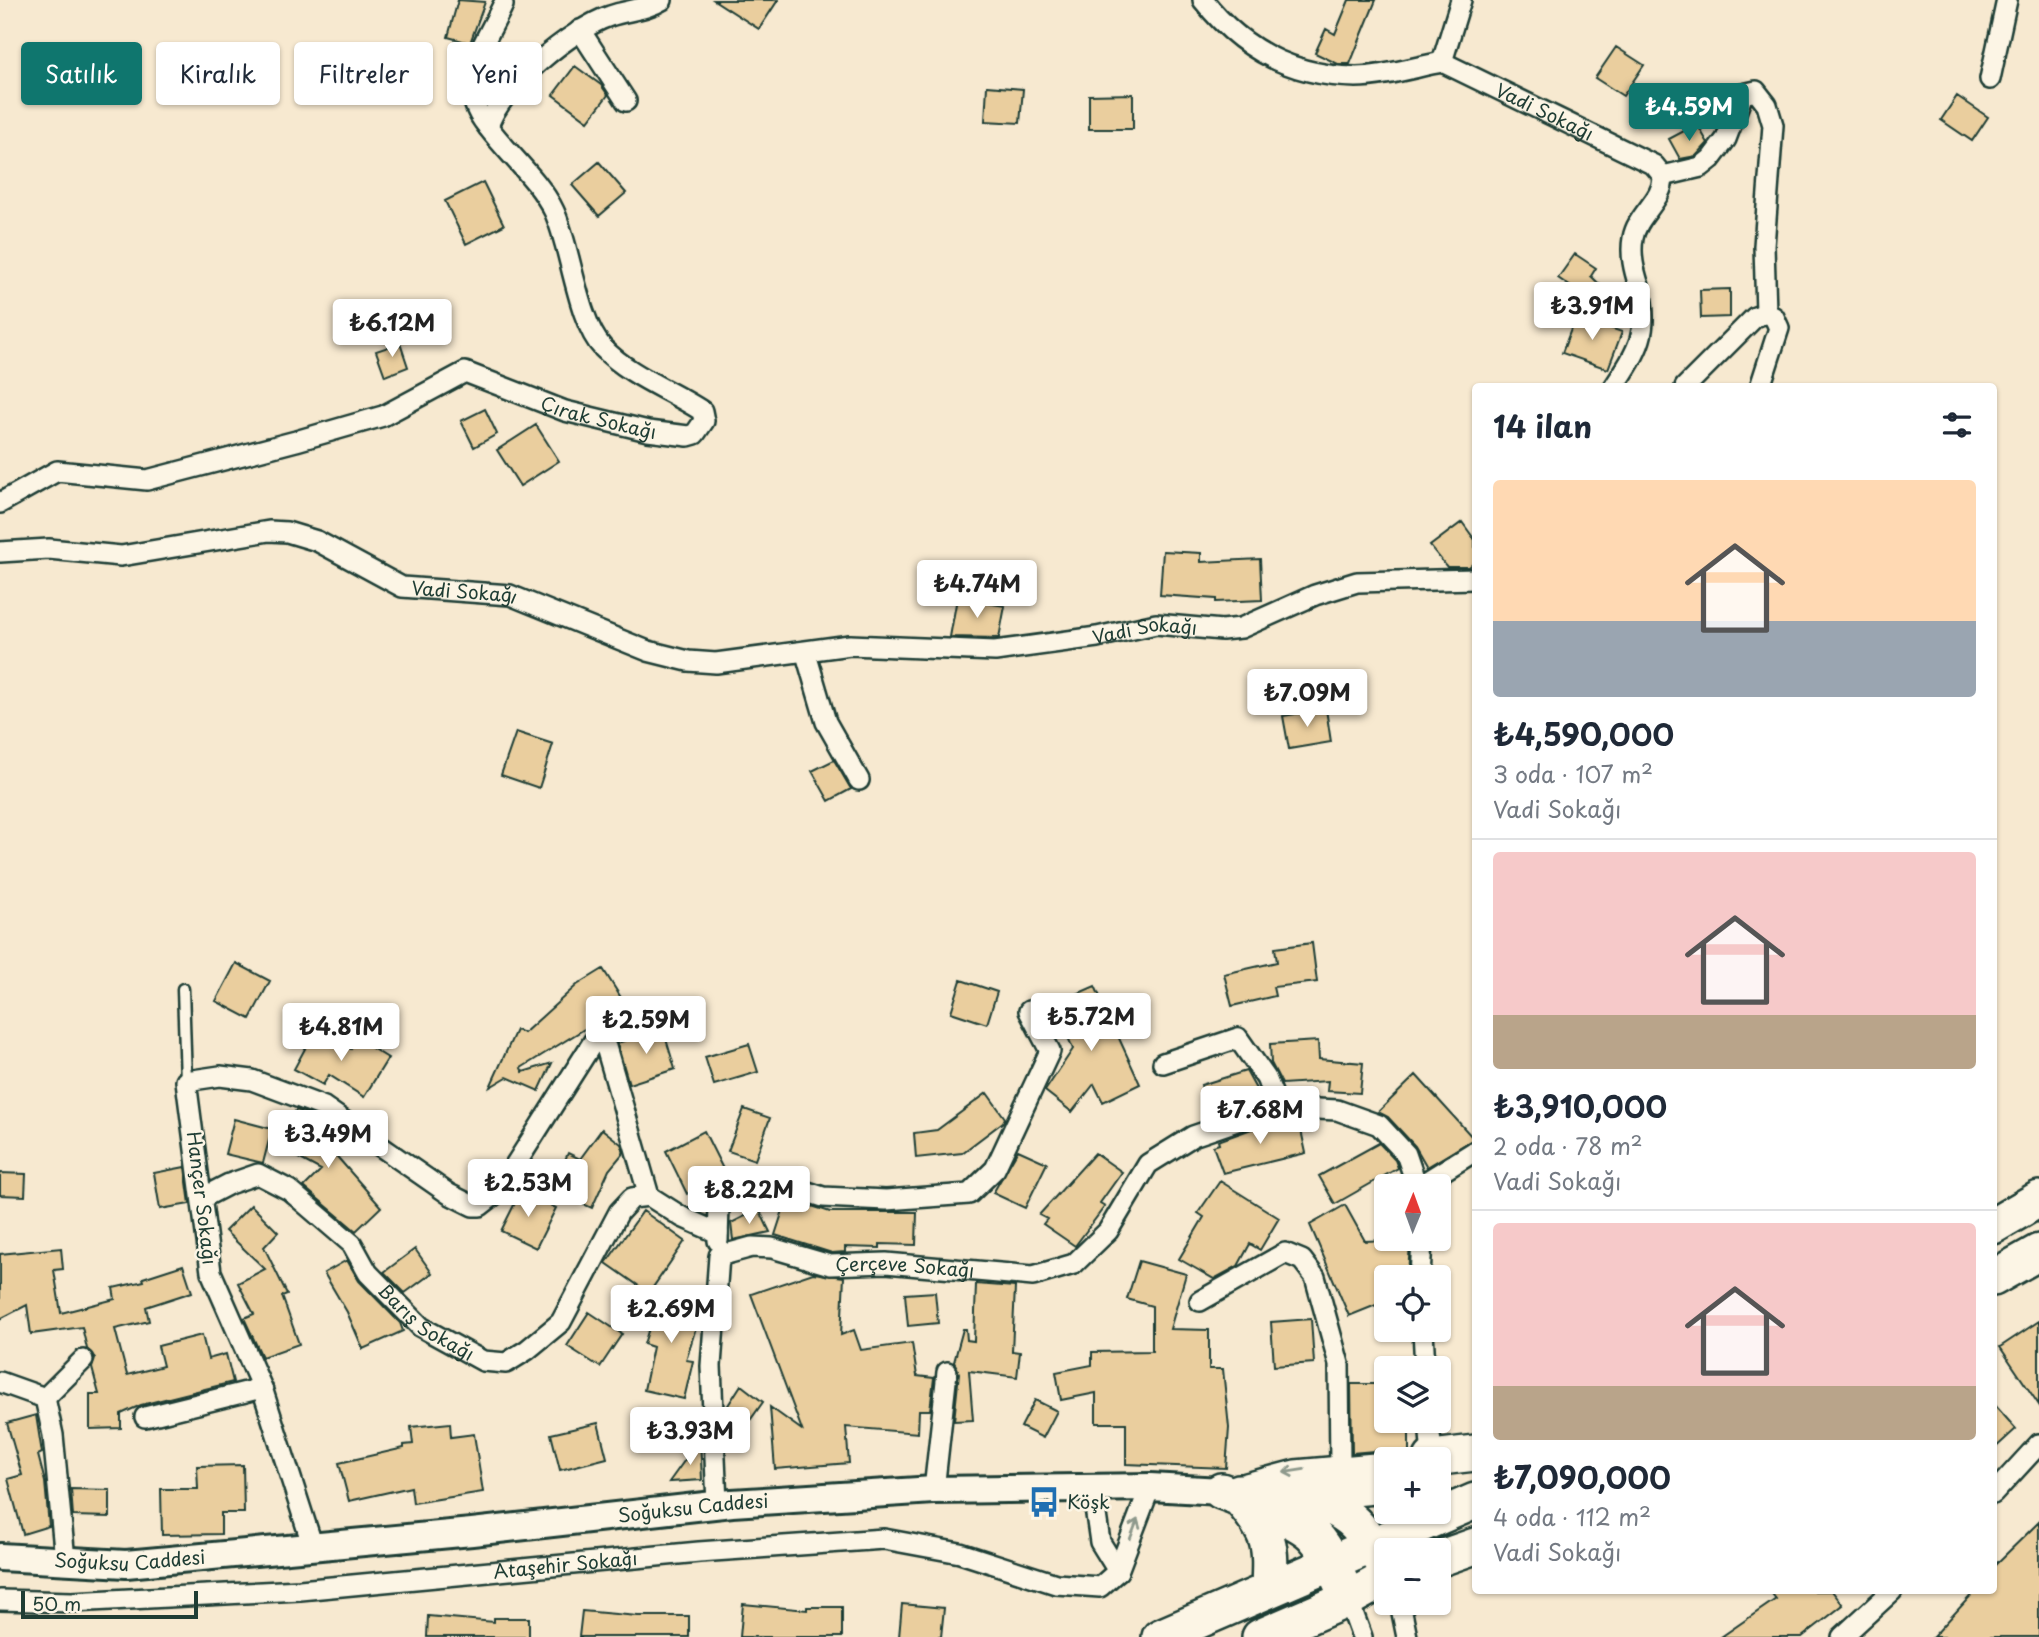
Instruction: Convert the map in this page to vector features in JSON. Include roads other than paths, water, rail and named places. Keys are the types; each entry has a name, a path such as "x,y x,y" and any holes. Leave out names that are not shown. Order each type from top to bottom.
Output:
{"highway":[{"path":"1997,1224 2039,1199"},
{"path":"1997,1276 2039,1252"},
{"path":"1451,1460 1472,1454"},
{"path":"1451,1471 1472,1476"},
{"path":"1230,1495 1298,1493 1374,1486"},
{"path":"1298,1493 1340,1509 1374,1551"},
{"path":"1230,1495 1313,1535 1332,1562 1348,1599"},
{"path":"1230,1495 1265,1528 1270,1564 1269,1588"},
{"path":"1412,1538 1472,1503"},
{"path":"1451,1554 1472,1547"},
{"path":"1160,1637 1332,1562 1374,1558"},
{"path":"1260,1637 1348,1599 1374,1585"}],"main road":[{"name":"Soğuksu Caddesi","path":"0,1557 126,1564 717,1504 934,1490 1150,1487 1230,1495"}],"street":[{"path":"488,127 492,112 515,83 580,30 609,16 638,10 662,0"},
{"path":"1203,0 1244,44 1304,72 1359,77 1442,62 1461,0"},
{"path":"1990,79 2007,0"},
{"path":"488,127 473,107 469,84 503,5"},
{"path":"580,30 626,101"},
{"name":"Vadi Sokağı","path":"1442,62 1654,165 1663,176"},
{"path":"1617,383 1633,358 1643,333 1644,305 1633,264 1633,238 1640,216 1661,191 1663,176 1702,167 1726,139 1743,94 1756,91 1764,97 1773,125 1765,215 1766,313"},
{"name":"Çırak Sokağı","path":"0,503 57,471 147,480 296,442 383,416 465,372 565,411 608,423 648,431 688,436 695,434 704,421 702,411 638,375 601,346 588,322 563,234 546,194 488,127"},
{"path":"1689,383 1755,317 1766,313 1774,317 1779,328 1761,383"},
{"name":"Vadi Sokağı","path":"0,552 49,549 121,556 269,531 287,532 317,541 402,587 510,595 627,644 669,657 716,663 806,654 850,645 995,651 1097,638 1156,624 1222,630 1241,628 1315,595 1357,582 1472,579"},
{"path":"806,654 826,722 859,780"},
{"path":"717,1504 711,1366 719,1256 719,1205 735,1190 760,1183 786,1185 835,1197 886,1200 969,1194 995,1169 1049,1051 1029,1011"},
{"path":"1163,1063 1238,1038 1266,1079 1278,1107"},
{"path":"186,1081 220,1076 252,1080 324,1107 449,1194 473,1206 480,1206 498,1192 595,1039 606,1047 649,1196 682,1217 718,1233"},
{"name":"Hançer Sokağı","path":"186,1081 211,1272 262,1388 313,1547"},
{"name":"Çerçeve Sokağı","path":"719,1256 752,1247 772,1248 830,1265 886,1263 1033,1276 1074,1264 1108,1231 1148,1164 1193,1136 1278,1107 1337,1110 1379,1125 1406,1154 1414,1174"},
{"path":"1438,1174 1472,1153"},
{"name":"Barış Sokağı","path":"202,1198 229,1184 258,1174 289,1190 352,1244 368,1273 421,1326 483,1361 506,1363 527,1350 561,1322 619,1212 632,1198 649,1196"},
{"path":"1200,1301 1285,1253 1302,1260 1315,1277 1339,1364 1340,1465"},
{"path":"45,1398 83,1360"},
{"path":"934,1490 947,1372"},
{"path":"0,1382 45,1398"},
{"path":"145,1417 262,1388"},
{"path":"45,1398 53,1435 65,1560"},
{"path":"1997,1490 2039,1444"},
{"name":"Soğuksu Caddesi","path":"1230,1495 1266,1476 1374,1463"},
{"path":"1092,1487 1100,1542 1118,1571"},
{"path":"1118,1571 1150,1487"},
{"name":"Ataşehir Sokağı","path":"0,1600 72,1602 300,1590 699,1552 884,1539 960,1553 1056,1584 1100,1587 1118,1571"},
{"path":"1842,1637 1889,1594"},
{"path":"1348,1599 1362,1637"},
{"path":"1402,1615 1407,1637"}],"lane":[{"path":"183,989 186,1081"}],"place":[{"name":"Köşk","path":"1044,1502"}]}
